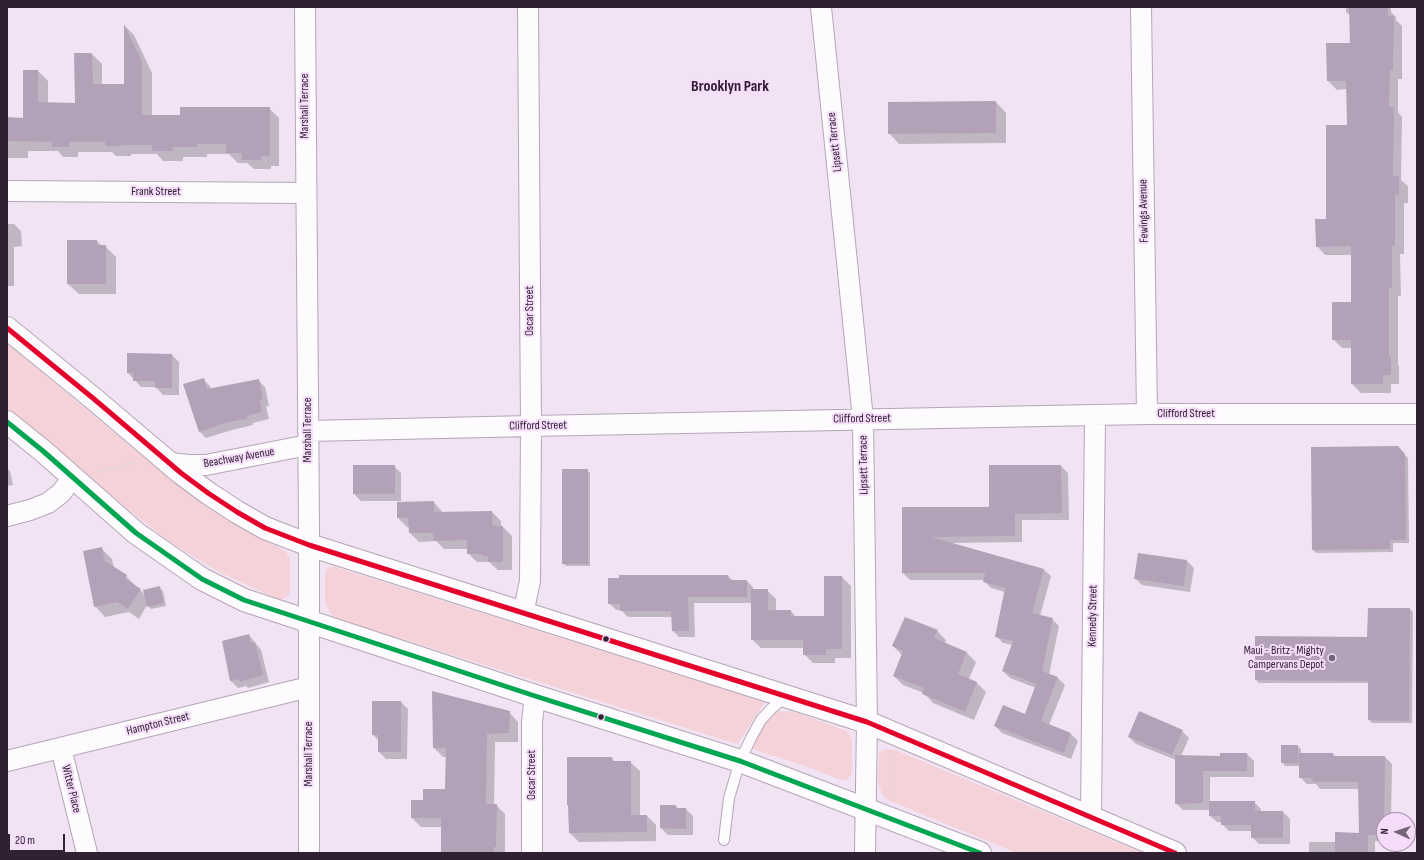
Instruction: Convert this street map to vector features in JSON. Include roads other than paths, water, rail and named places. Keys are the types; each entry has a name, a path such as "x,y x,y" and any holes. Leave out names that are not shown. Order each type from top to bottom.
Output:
{"main road":[{"path":"7,328 208,493 265,528 309,545 523,614 867,722 1175,853"},
{"path":"7,422 43,451 136,533 202,579 244,600 535,696 740,761 980,853"}],"street":[{"name":"Marshall Terrace","path":"305,7 309,545 309,853"},
{"name":"Oscar Street","path":"523,614 530,580 531,426 528,7"},
{"name":"Lipsett Terrace","path":"821,7 863,419 867,722 865,853"},
{"name":"Fewings Avenue","path":"1141,7 1147,414"},
{"name":"Frank Street","path":"7,191 306,193"},
{"name":"Clifford Street","path":"308,438 531,426 1147,414 1417,414"},
{"name":"Kennedy Street","path":"1091,816 1095,415"},
{"name":"Beachway Avenue","path":"166,459 188,465 206,465 308,438"},
{"path":"7,516 30,510 48,503 77,481"},
{"name":"Hampton Street","path":"7,762 309,687"},
{"name":"Oscar Street","path":"532,853 532,722 535,696"},
{"name":"Witter Place","path":"61,748 88,853"}],"lane":[{"path":"724,840 729,798 740,761 752,736 762,720 772,708 788,696"}],"place":[{"name":"Maui - Britz- Mighty Campervans Depot","path":"1332,658"}],"district":[{"name":"Brooklyn Park","path":"730,87"}]}
